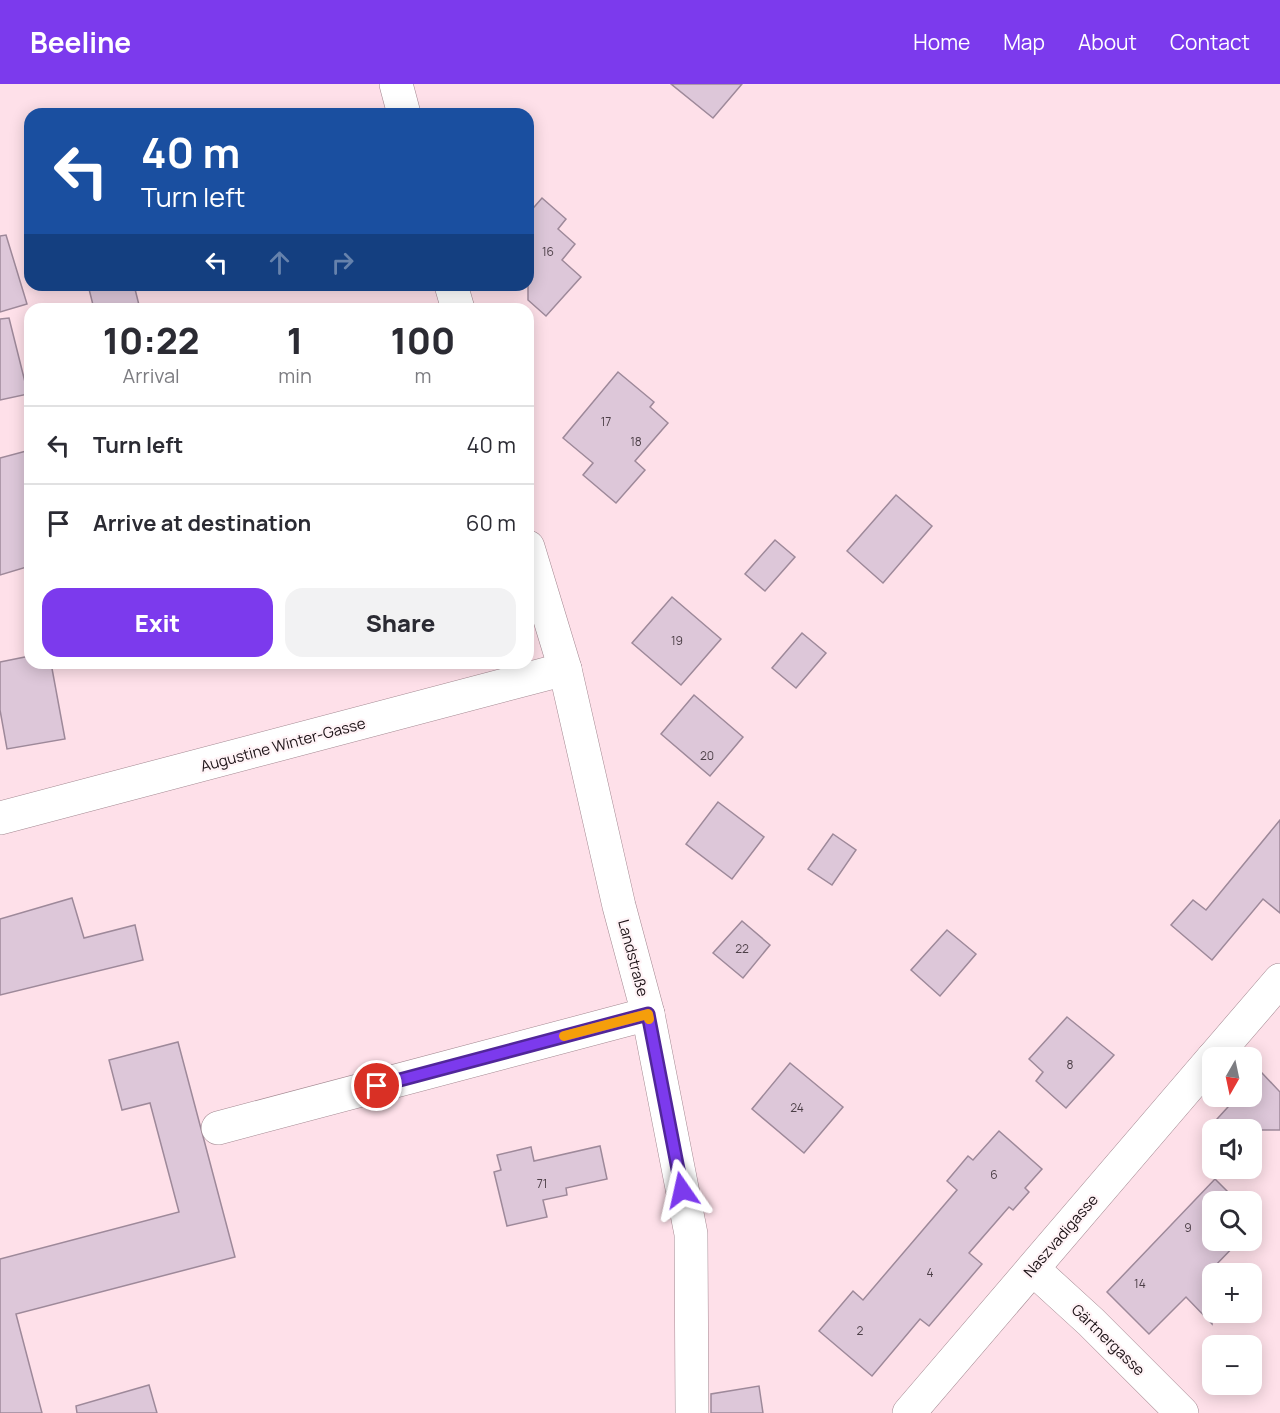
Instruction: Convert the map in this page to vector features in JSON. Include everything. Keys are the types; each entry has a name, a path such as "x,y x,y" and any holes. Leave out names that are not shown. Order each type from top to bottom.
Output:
{"street":[{"path":"396,84 402,108"},
{"name":"Landstraße","path":"534,567 565,669 619,906 648,1014 691,1234 692,1413"},
{"name":"Augustine Winter-Gasse","path":"0,818 565,669"},
{"name":"Naszvadigasse","path":"1222,1047 1280,980"},
{"path":"218,1128 648,1014"},
{"name":"Naszvadigasse","path":"909,1413 1202,1071"},
{"name":"Gärtnergasse","path":"1033,1269 1091,1322 1182,1413"}],"building":[{"path":"671,84 742,84 713,118"},
{"path":"542,198 566,219 558,229 575,244 562,260 581,277 546,316 528,300 528,291 534,291 534,207"},
{"path":"6,235 27,303 0,312 0,236"},
{"path":"90,291 136,291 138,303 92,303"},
{"path":"9,318 24,378 24,395 0,400 0,319"},
{"path":"618,372 654,402 650,407 668,423 635,461 645,470 616,503 583,475 593,463 563,438"},
{"path":"24,452 24,568 0,575 0,458"},
{"path":"896,495 932,526 883,583 847,551"},
{"path":"775,540 795,557 765,591 745,574"},
{"path":"672,597 721,639 681,685 632,643"},
{"path":"802,633 826,653 796,688 772,668"},
{"path":"24,657 24,669 52,669 65,739 7,749 0,710 0,662"},
{"path":"694,695 743,737 710,776 661,734"},
{"path":"718,802 764,837 732,879 686,844"},
{"path":"1280,820 1280,913 1263,899 1212,960 1171,925 1193,900 1206,910"},
{"path":"833,834 856,850 832,885 808,869"},
{"path":"72,898 84,938 135,925 143,960 0,995 0,919"},
{"path":"742,921 770,945 743,978 713,953"},
{"path":"947,930 976,954 940,996 911,970"},
{"path":"1067,1017 1114,1055 1066,1108 1036,1081 1043,1072 1029,1059"},
{"path":"178,1042 235,1257 16,1314 42,1413 0,1413 0,1259 179,1212 150,1103 122,1110 109,1060"},
{"path":"790,1063 843,1107 804,1153 752,1109"},
{"path":"1262,1073 1280,1092 1280,1130 1262,1130 1262,1119 1217,1119 1228,1107 1262,1107"},
{"path":"999,1131 1042,1169 1025,1188 1029,1192 1013,1210 1009,1207 969,1253 982,1264 929,1326 920,1319 872,1376 819,1331 853,1291 863,1300 957,1190 947,1181 968,1156 973,1160"},
{"path":"600,1146 607,1179 566,1188 567,1195 543,1200 547,1217 507,1226 494,1172 501,1170 497,1155 531,1147 534,1161"},
{"path":"1215,1179 1227,1191 1204,1191"},
{"path":"1202,1193 1202,1251 1229,1251 1218,1263 1202,1263 1202,1314 1186,1297 1149,1334 1107,1292"},
{"path":"149,1385 157,1413 77,1413 76,1406"},
{"path":"759,1386 763,1413 711,1413 711,1394"}],"slow traffic":[{"path":"564,1036 648,1014 649,1019"}],"route":[{"path":"377,1086 648,1014 682,1190"}]}
